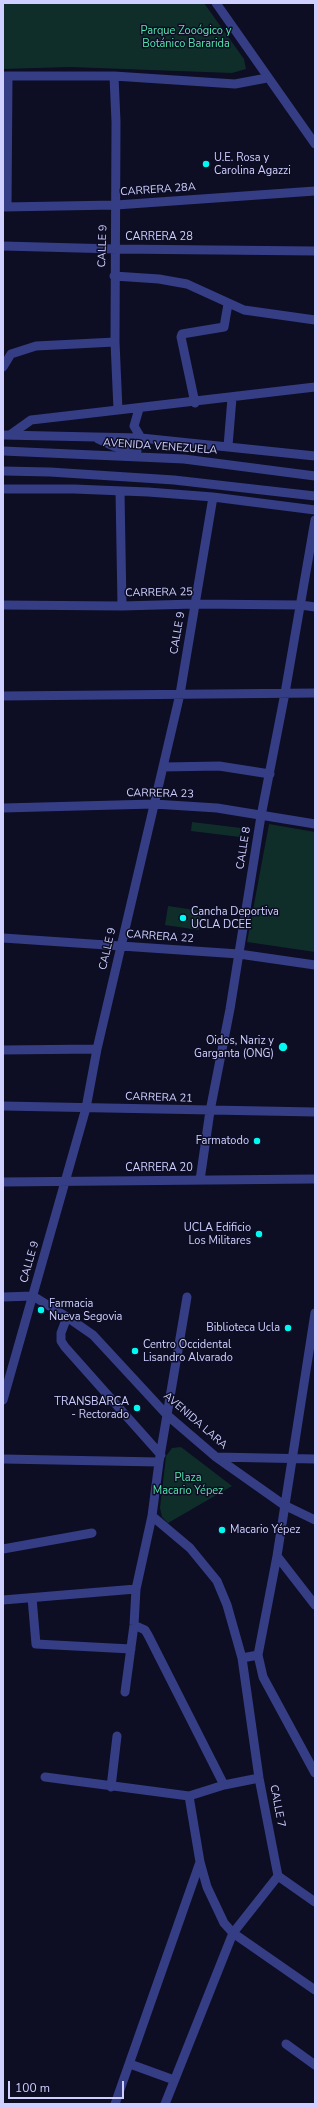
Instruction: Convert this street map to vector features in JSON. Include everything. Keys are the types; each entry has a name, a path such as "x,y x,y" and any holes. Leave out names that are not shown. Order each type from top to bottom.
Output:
{"street":[{"path":"216,3 315,144"},
{"path":"5,207 6,76 114,76 235,84 268,78"},
{"name":"CALLE 9","path":"114,76 116,205 116,249 114,276 115,342 122,410"},
{"name":"CARRERA 28A","path":"5,207 116,205 315,191"},
{"name":"CARRERA 28","path":"3,246 315,251"},
{"path":"114,276 159,279 187,284 204,290 228,304 256,313 315,320"},
{"path":"195,403 181,338 186,334 224,327 228,304"},
{"path":"3,367 11,354 36,346 115,342"},
{"path":"6,435 31,420 195,403 315,387"},
{"path":"228,446 232,398"},
{"path":"139,409 134,426 141,438"},
{"name":"AVENIDA VENEZUELA","path":"6,435 141,438 315,456"},
{"path":"94,437 113,446 159,458"},
{"name":"AVENIDA VENEZUELA","path":"3,451 159,458 254,466 315,476"},
{"path":"3,471 50,472 174,480 315,496"},
{"path":"3,489 120,491 213,497 315,510"},
{"path":"120,491 122,606"},
{"name":"CALLE 9","path":"3,1400 86,1108 97,1049 120,947 180,694 213,497"},
{"name":"CALLE 8","path":"200,1180 210,1111 239,954 261,816 285,693 315,520"},
{"name":"CARRERA 25","path":"3,605 301,605 315,608"},
{"path":"3,696 315,693"},
{"path":"163,767 219,766 270,774"},
{"name":"CARRERA 23","path":"3,808 154,804 217,808 315,824"},
{"name":"CARRERA 22","path":"3,938 239,954 315,965"},
{"path":"3,1050 97,1049"},
{"name":"CARRERA 21","path":"3,1106 315,1112"},
{"name":"CARRERA 20","path":"3,1182 315,1179"},
{"path":"3,1297 33,1296"},
{"name":"AVENIDA LARA","path":"33,1296 93,1335 167,1415 216,1457 284,1505 315,1520"},
{"path":"125,1692 134,1625 136,1589 152,1516 160,1458 187,1297"},
{"path":"315,1313 277,1556 258,1655 263,1677 315,1773"},
{"path":"67,1317 61,1333 61,1340 65,1348 160,1458"},
{"path":"216,1457 315,1459"},
{"path":"3,1459 160,1458"},
{"name":"CALLE 7","path":"152,1516 190,1548 217,1581 227,1605 242,1658 259,1778 278,1876"},
{"path":"3,1549 92,1533"},
{"path":"277,1556 315,1605"},
{"path":"3,1600 136,1589"},
{"path":"32,1598 36,1644 131,1649"},
{"path":"134,1625 145,1630 224,1785"},
{"path":"242,1658 258,1655"},
{"path":"111,1787 117,1736"},
{"path":"45,1777 111,1787 189,1796 224,1785 259,1778"},
{"path":"189,1796 200,1862 207,1887 224,1923 233,1933 315,1990"},
{"path":"115,2104 200,1862"},
{"path":"165,2104 233,1933 278,1876 315,1902"},
{"path":"286,2044 315,2065"},
{"path":"130,2064 174,2080"}],"green space":[{"name":"Parque Zooógico y Botánico Bararida","path":"3,3 204,3 244,59 246,69 232,73 70,67 3,69"},
{"path":"192,822 241,828 240,837 191,831"},
{"path":"269,824 315,832 315,952 247,942"},
{"name":"Cancha Deportiva UCLA DCEE","path":"168,906 202,911 199,930 165,925"},
{"name":"Plaza Macario Yépez","path":"181,1447 232,1486 168,1523 162,1517 160,1508 166,1456 172,1448"}],"place":[{"name":"U.E. Rosa y Carolina Agazzi","path":"206,164"},
{"name":"Cancha Deportiva UCLA DCEE","path":"183,918"},
{"name":"Oidos, Nariz y Garganta (ONG)","path":"283,1047"},
{"name":"Farmatodo","path":"257,1141"},
{"name":"UCLA Edificio Los Militares","path":"259,1234"},
{"name":"Farmacia Nueva Segovia","path":"41,1310"},
{"name":"Biblioteca Ucla","path":"288,1328"},
{"name":"Centro Occidental Lisandro Alvarado","path":"135,1351"},
{"name":"TRANSBARCA - Rectorado","path":"137,1408"},
{"name":"Macario Yépez","path":"222,1530"}]}
